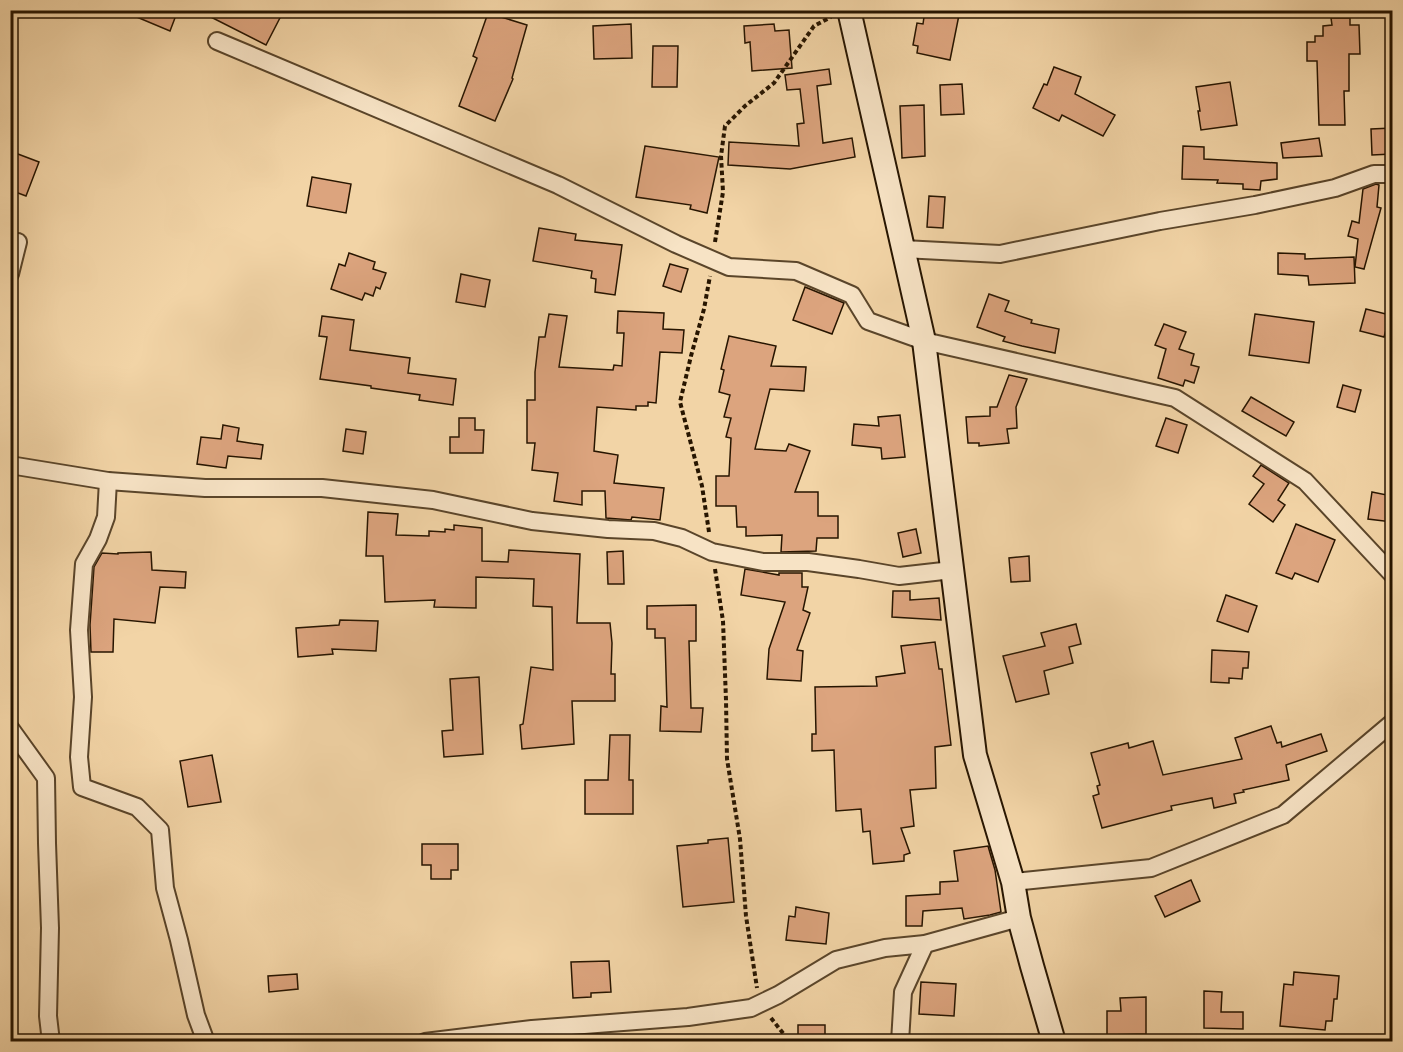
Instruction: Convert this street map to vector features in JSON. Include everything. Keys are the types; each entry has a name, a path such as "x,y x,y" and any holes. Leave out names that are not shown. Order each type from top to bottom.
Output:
{"street":[{"path":"842,13 903,249 924,341 975,755 1013,882 1019,918 1054,1041"},
{"path":"217,41 558,185 675,244 729,267 796,271 852,295 868,321 924,341 1175,398 1305,481 1392,574"},
{"path":"903,249 1000,254 1335,188 1374,174 1392,174"},
{"path":"10,274 18,242"},
{"path":"10,465 108,481 205,488 322,488 433,500 531,521 608,530 654,531 682,538 712,552 763,562 808,562 899,576 952,570"},
{"path":"108,481 106,517 98,539 84,564 79,630 83,697 79,757 82,787 137,807 160,830 165,888 196,1015 206,1041"},
{"path":"1013,882 1151,868 1283,815 1392,723"},
{"path":"10,728 46,778 50,928 48,1016 51,1041"},
{"path":"425,1041 531,1029 688,1017 751,1008 778,995 836,960 885,948 925,944 1019,918"},
{"path":"900,1041 903,992 925,944"}],"path":[{"path":"790,1041 759,1004 746,916 740,839 727,759 723,621 702,486 680,402 704,309 713,260 723,192 721,156 725,126 745,106 774,83 814,26 842,13"}],"building":[{"path":"120,10 178,10 170,31"},
{"path":"197,10 284,10 266,45"},
{"path":"925,10 960,10 950,60 917,53 918,46 913,45 917,23 923,24"},
{"path":"488,13 527,25 513,79 495,121 459,106 477,58 473,56"},
{"path":"1331,18 1350,18 1350,25 1359,25 1360,54 1349,54 1349,91 1344,91 1345,125 1319,125 1317,61 1307,61 1307,42 1315,42 1315,36 1323,36 1323,26 1332,25"},
{"path":"631,24 632,58 594,59 593,26"},
{"path":"774,24 775,31 789,30 792,68 752,71 750,42 745,43 744,26"},
{"path":"653,46 678,46 677,87 652,87"},
{"path":"1054,67 1081,77 1075,94 1115,115 1103,136 1062,115 1059,121 1033,108 1044,84 1047,85"},
{"path":"829,69 831,84 817,86 823,143 852,138 855,157 790,169 728,165 729,142 799,146 797,124 804,123 800,89 787,90 785,75"},
{"path":"1230,82 1237,125 1201,130 1196,87"},
{"path":"962,84 964,114 941,115 940,85"},
{"path":"924,105 925,156 902,158 900,106"},
{"path":"1392,128 1392,154 1372,155 1371,129"},
{"path":"1319,138 1322,156 1283,158 1281,143"},
{"path":"645,146 719,157 707,213 690,209 691,205 636,197"},
{"path":"1183,146 1204,147 1204,159 1277,163 1277,179 1261,181 1260,190 1243,189 1243,184 1217,183 1218,180 1182,179"},
{"path":"10,151 39,162 26,196 10,190"},
{"path":"312,177 351,184 346,213 307,206"},
{"path":"1379,185 1377,207 1381,208 1364,269 1355,267 1358,239 1348,236 1352,221 1359,223 1363,189"},
{"path":"929,196 945,197 943,228 927,227"},
{"path":"539,228 576,234 575,240 622,245 615,295 595,292 596,279 591,278 592,271 533,261"},
{"path":"349,253 375,262 373,269 386,273 380,289 376,287 373,296 365,293 362,300 331,289 339,264 345,266"},
{"path":"1278,253 1305,254 1305,259 1354,257 1355,283 1309,285 1308,276 1278,274"},
{"path":"670,264 688,269 681,292 663,286"},
{"path":"461,274 490,280 485,307 456,302"},
{"path":"805,287 844,303 832,334 793,320"},
{"path":"989,294 1009,301 1005,311 1032,320 1031,323 1059,329 1055,353 1003,341 1005,337 977,327"},
{"path":"1366,309 1390,315 1384,337 1360,331"},
{"path":"618,311 664,313 663,329 684,330 682,353 660,352 656,403 648,402 648,406 636,406 636,410 597,407 594,451 618,455 614,483 664,488 660,520 632,517 631,520 606,518 605,491 582,491 582,505 554,501 558,473 532,470 535,443 527,443 527,400 535,400 539,337 545,337 549,314 567,316 559,367 613,370 614,365 622,366 624,333 617,333"},
{"path":"1255,314 1314,322 1309,363 1249,355"},
{"path":"322,316 354,320 350,350 410,358 408,373 456,379 453,405 419,400 420,395 320,379 327,337 319,336"},
{"path":"1164,324 1186,332 1179,349 1194,354 1191,365 1199,367 1194,383 1185,380 1183,386 1158,378 1166,349 1155,345"},
{"path":"729,336 776,346 771,366 806,367 804,391 770,389 755,449 786,451 789,444 810,451 795,492 818,492 818,516 838,516 838,538 817,538 816,551 781,552 782,535 746,536 746,527 737,527 736,506 716,506 716,476 729,476 731,438 726,437 731,418 724,417 730,395 719,392 724,370 721,369"},
{"path":"1009,375 1027,379 1016,407 1017,428 1007,429 1009,443 979,446 979,443 968,443 966,417 990,416 990,407 997,407"},
{"path":"1343,385 1361,390 1355,412 1337,407"},
{"path":"1251,397 1294,422 1286,436 1242,411"},
{"path":"900,415 905,457 882,459 881,448 852,445 854,424 879,426 878,417"},
{"path":"459,418 475,418 475,430 484,430 483,453 450,453 450,437 459,437"},
{"path":"1166,418 1187,425 1178,453 1156,446"},
{"path":"223,425 239,428 237,441 263,445 261,459 228,456 226,468 197,464 201,437 221,439"},
{"path":"346,429 366,432 363,454 343,451"},
{"path":"1261,465 1289,483 1278,500 1285,505 1273,522 1249,504 1264,484 1253,476"},
{"path":"1372,492 1392,496 1392,522 1368,519"},
{"path":"368,512 398,514 396,535 429,536 429,531 454,530 454,525 482,528 482,561 508,562 509,550 580,554 577,623 610,623 611,674 615,674 615,701 572,701 574,744 522,749 520,725 523,724 531,667 553,670 552,607 533,606 534,579 476,577 476,608 434,607 435,600 385,602 383,556 366,556"},
{"path":"1296,524 1335,540 1318,582 1295,573 1292,579 1276,573"},
{"path":"916,529 921,553 903,557 898,533"},
{"path":"623,551 624,584 608,584 607,552"},
{"path":"151,552 152,570 186,572 185,588 160,587 155,623 114,619 113,652 91,652 90,625 94,567 102,553"},
{"path":"1029,556 1030,581 1011,582 1009,558"},
{"path":"745,569 779,575 779,573 802,573 802,587 808,587 803,610 810,613 797,650 803,651 801,681 767,679 769,649 785,602 741,595"},
{"path":"893,591 910,591 910,600 939,598 941,620 892,617"},
{"path":"1226,595 1257,606 1248,632 1217,621"},
{"path":"696,605 696,641 689,641 691,708 703,708 701,732 660,731 661,706 667,707 665,638 655,638 655,629 647,629 647,606"},
{"path":"340,620 378,621 376,651 332,649 333,654 298,657 296,628 339,625"},
{"path":"1076,624 1081,644 1069,647 1073,663 1044,671 1049,694 1016,702 1003,656 1045,646 1041,633"},
{"path":"935,642 939,669 942,669 951,745 935,747 936,788 910,790 914,826 901,828 910,853 904,855 904,861 873,864 870,831 863,832 861,809 836,811 834,750 812,751 812,734 816,734 815,687 877,686 876,677 905,673 901,646"},
{"path":"1212,650 1249,652 1248,668 1243,668 1242,679 1229,678 1229,683 1211,682"},
{"path":"479,677 483,754 444,757 442,731 453,730 450,679"},
{"path":"1271,726 1277,743 1281,742 1282,747 1321,734 1327,751 1286,765 1289,780 1234,794 1236,803 1214,808 1212,798 1171,806 1172,810 1102,828 1093,796 1099,794 1097,786 1100,785 1091,753 1128,743 1129,748 1153,741 1163,775 1242,759 1235,738"},
{"path":"610,735 630,735 629,780 633,780 633,814 585,814 585,780 608,780"},
{"path":"212,755 221,802 188,807 180,761"},
{"path":"728,838 734,902 683,907 677,846 708,843 708,840"},
{"path":"422,844 458,844 458,870 451,870 451,879 431,879 431,865 422,865"},
{"path":"988,846 995,870 1001,912 964,919 962,908 923,911 922,926 906,926 906,896 940,894 940,882 958,881 954,851"},
{"path":"1191,880 1200,901 1165,917 1155,896"},
{"path":"796,907 829,913 826,944 786,940 789,916 795,917"},
{"path":"609,961 611,992 591,993 591,997 573,998 571,962"},
{"path":"1294,972 1339,976 1332,1021 1326,1021 1325,1030 1280,1026 1284,984 1293,985"},
{"path":"297,974 298,989 269,992 268,976"},
{"path":"921,982 956,984 954,1016 919,1014"},
{"path":"1204,991 1222,992 1221,1012 1243,1012 1243,1029 1204,1028"},
{"path":"1146,997 1146,1034 1107,1035 1107,1011 1121,1011 1120,998"},
{"path":"798,1025 825,1025 825,1041 798,1041"}]}
